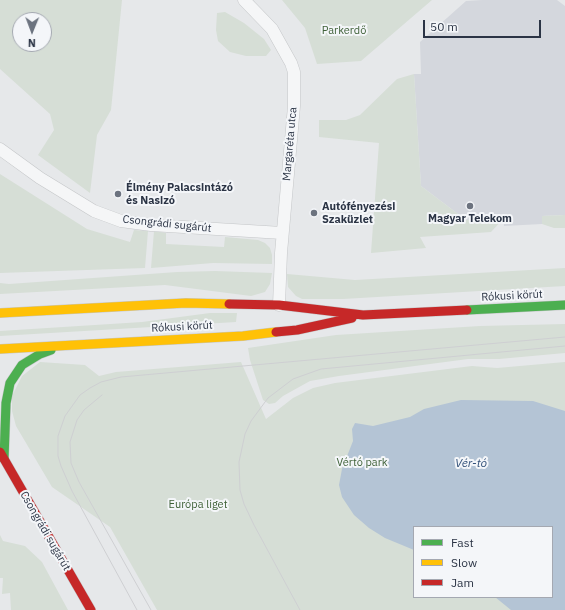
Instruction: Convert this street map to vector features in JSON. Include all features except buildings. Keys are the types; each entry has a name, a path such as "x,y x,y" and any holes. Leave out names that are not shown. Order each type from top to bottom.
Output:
{"main road":[{"path":"7,303 51,310"},
{"name":"Rókusi körút","path":"0,312 158,304 280,313 363,315 565,305"},
{"path":"280,313 297,330"},
{"name":"Rókusi körút","path":"0,349 251,335 297,330 363,315"},
{"path":"251,335 264,329 269,323"},
{"path":"2,456 6,403 10,383 22,365 31,359 65,345"},
{"name":"Csongrádi sugárút","path":"2,456 91,610"}],"street":[{"name":"Margaréta utca","path":"244,0 272,29 292,63 294,72 294,106 282,233 280,313"},
{"name":"Csongrádi sugárút","path":"0,149 40,178 94,211 122,220 151,225 282,233"}],"shaded area":[{"path":"557,0 565,6 565,215 542,216 542,224 504,226 504,218 466,220 421,186 414,74 421,74 420,42 466,1"}],"green space":[{"path":"0,0 122,0 111,110 97,135 90,193 38,155 54,130 50,114 0,69"},
{"name":"Parkerdő","path":"282,0 432,0 361,61 317,64 305,28"},
{"path":"225,12 244,23 264,39 271,50 266,56 246,56 230,52 218,41 216,30 217,13"},
{"path":"414,74 421,186 466,220 504,218 491,232 420,237 426,248 371,253 379,143 319,137 319,120 346,120 360,115 397,79"},
{"path":"0,174 87,229 130,242 134,230 148,231 145,268 0,273"},
{"path":"565,215 565,228 554,228 542,224 542,216"},
{"path":"154,231 166,233 166,244 224,247 225,237 258,240 265,243 270,248 272,264 213,263 151,268"},
{"path":"565,268 565,286 343,299 302,299 296,296 288,287 287,274 355,280"},
{"path":"215,271 272,273 270,284 265,292 251,296 165,285 0,294 0,283 9,284 177,272"},
{"path":"210,313 237,313 236,322 0,336 0,331 142,322"},
{"path":"565,324 565,353 499,359 468,359 339,376 310,381 283,396 275,403 269,404 263,400 250,360 248,348 336,335 480,326"},
{"path":"40,362 85,365 99,376 116,372 241,362 266,419 293,398 313,388 335,383 472,366 497,368 565,362 565,610 157,610 110,527 52,487 16,426 12,411 12,396 22,376"},
{"path":"0,535 3,541 25,546 42,562 68,610 11,610 10,593 2,594 3,578 0,578"}],"water":[{"name":"Vér-tó","path":"461,400 533,401 565,411 565,610 511,610 496,598 553,598 553,526 413,526 413,550 385,538 369,528 354,515 342,497 339,485 342,469 353,441 352,429 355,423 373,426 410,417 424,409"}],"tram line":[{"path":"137,610 72,491 58,456 58,436 65,416 80,395 90,388 101,382 121,377 565,337"},
{"path":"300,610 254,525 244,504 240,490 239,462 245,434 251,421 268,398 293,379 321,369 565,346"},
{"path":"102,395 84,410 77,420 70,442 71,463 79,482 151,610"}],"traffic: fast":[{"path":"467,310 565,305"},
{"path":"4,459 6,403 10,383 22,365 40,354 51,350"}],"traffic: slow":[{"path":"0,313 186,303 229,304"},
{"path":"0,349 243,336 276,332"}],"traffic: jam":[{"path":"229,304 279,305 363,315 467,310"},
{"path":"276,332 297,330 352,318"},
{"path":"0,452 91,610"}],"place":[{"name":"Élmény Palacsintázó és Nasizó","path":"118,194"},
{"name":"Magyar Telekom","path":"470,206"},
{"name":"Autófényezési Szaküzlet","path":"314,213"}],"park label":[{"name":"Vértó park","path":"362,463"},
{"name":"Európa liget","path":"198,505"}]}
